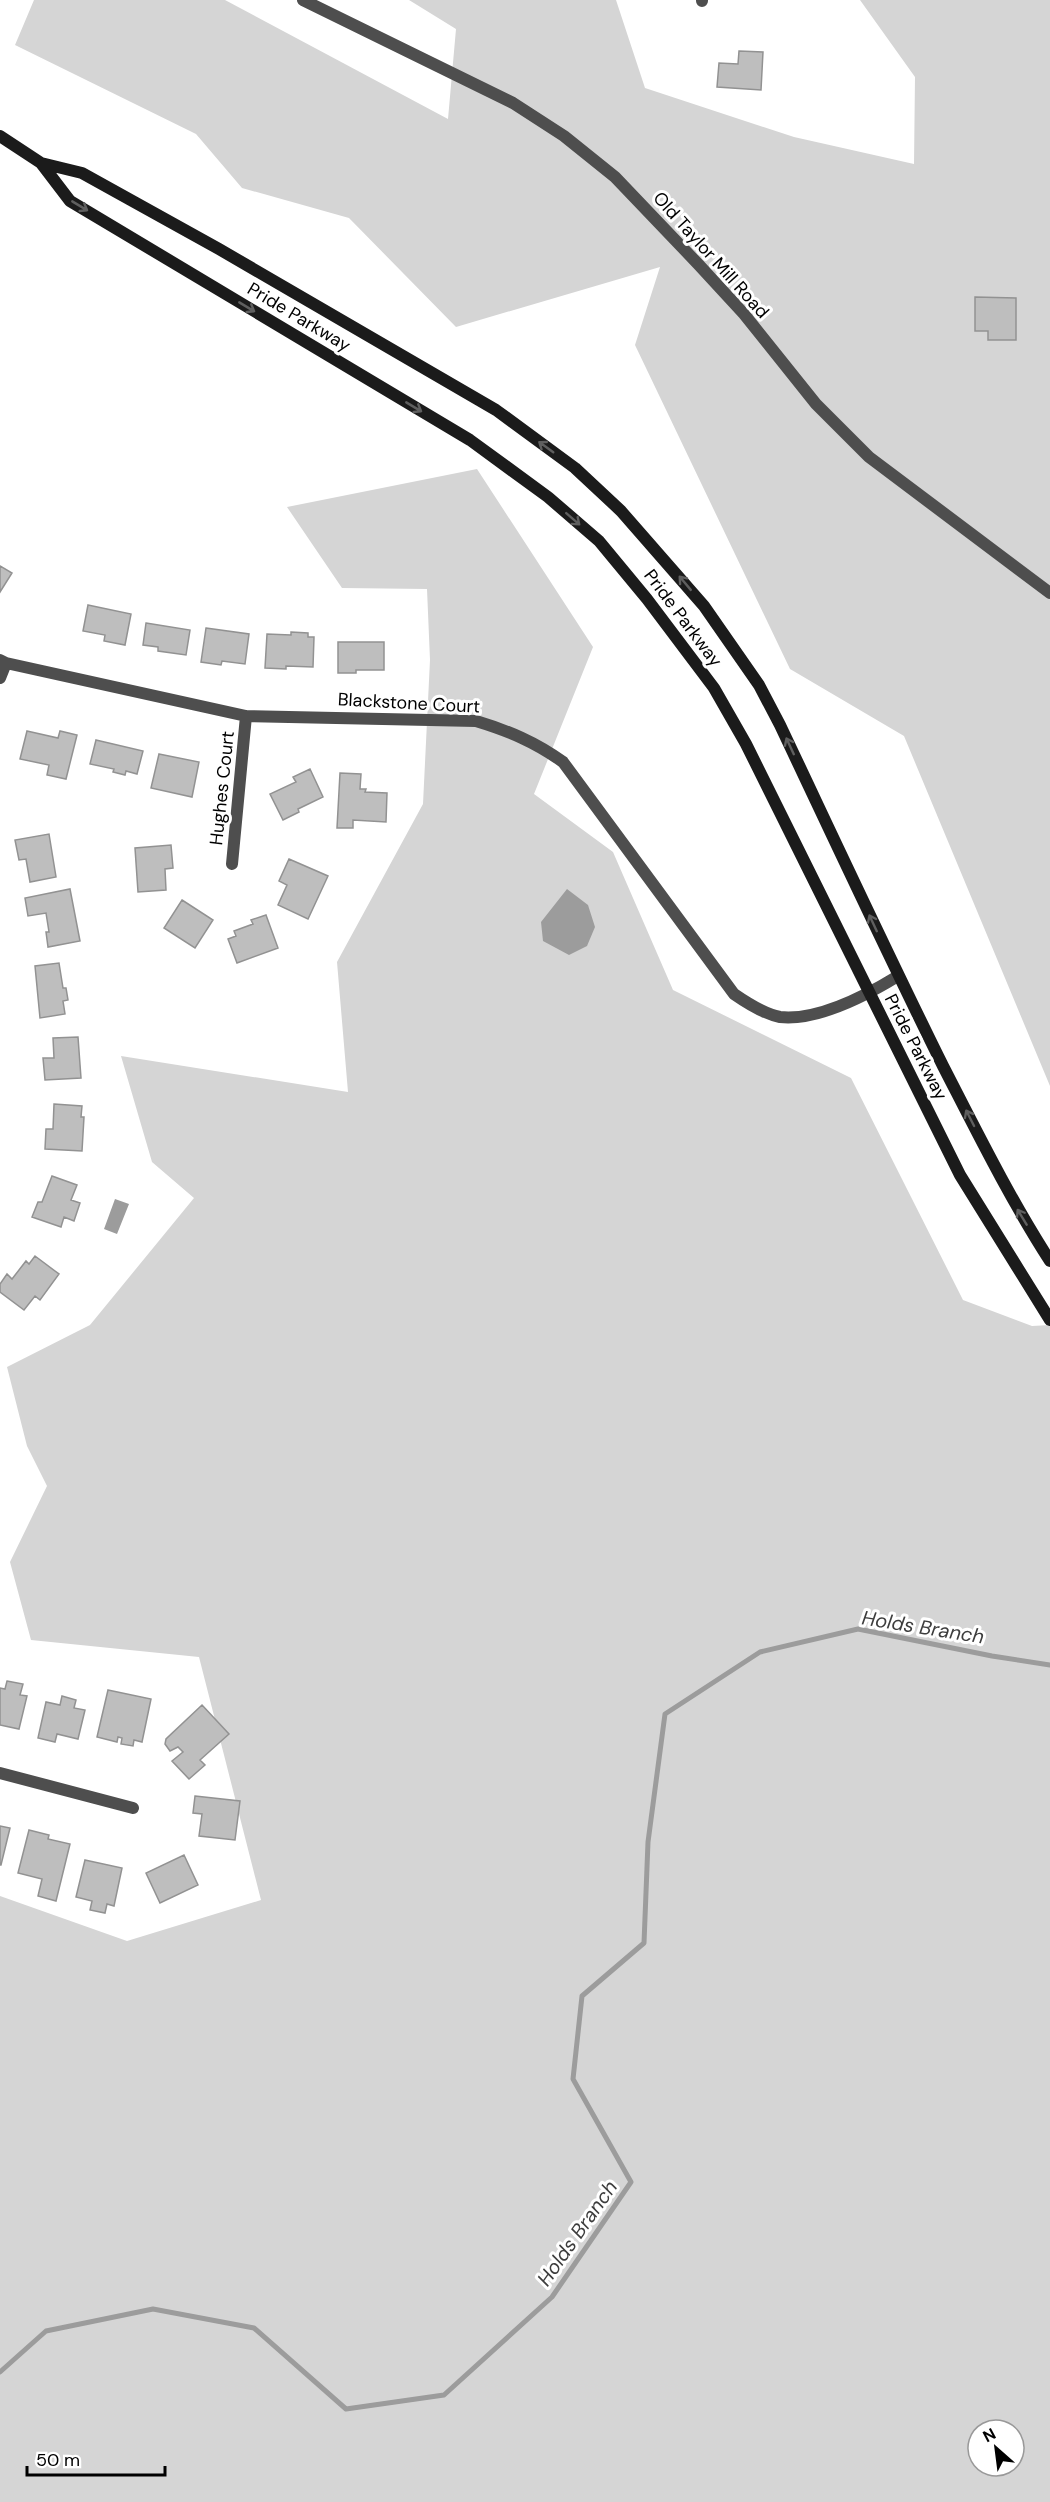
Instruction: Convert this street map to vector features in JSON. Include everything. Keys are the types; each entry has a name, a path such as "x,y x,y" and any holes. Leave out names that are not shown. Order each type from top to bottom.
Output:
{"main road":[{"name":"Pride Parkway","path":"0,136 41,163 70,201 470,440 548,497 599,541 678,638 714,688 746,744 960,1175 1050,1320"},
{"name":"Pride Parkway","path":"41,163 82,172 496,410 575,468 621,511 704,606 759,685 898,976 1020,1215 1050,1261"}],"street":[{"name":"Old Taylor Mill Road","path":"303,0 513,104 564,136 615,177 699,265 744,314 816,404 869,456 1050,593"},
{"name":"Blackstone Court","path":"3,662 246,716 476,721 512,732 538,744 563,762 734,994 750,1005 779,1017 806,1016 869,994 898,976"},
{"path":"0,678 3,662"},
{"name":"Hughes Court","path":"232,864 246,716"},
{"path":"0,1773 133,1808"}],"shaded area":[{"path":"34,0 225,0 448,119 456,29 409,0 616,0 645,88 794,137 914,164 915,77 860,0 1050,0 1050,1086 904,736 790,669 635,345 660,267 456,327 349,218 242,188 196,134 15,45"},
{"path":"477,469 593,647 534,794 613,852 673,990 851,1078 963,1300 1032,1326 1050,1325 1050,2502 0,2502 0,1896 127,1941 261,1900 199,1657 31,1640 10,1562 47,1486 27,1446 7,1367 90,1325 194,1198 152,1162 121,1056 348,1092 337,962 423,804 430,660 427,589 342,588 287,507"},
{"path":"567,889 588,905 595,927 587,946 569,955 543,941 541,922"},
{"path":"115,1199 129,1204 117,1234 104,1229"}],"building":[{"path":"739,51 763,52 761,90 717,87 719,63 738,64"},
{"path":"975,297 1016,298 1016,340 988,340 988,331 975,331"},
{"path":"0,566 12,573 0,592"},
{"path":"88,605 131,614 125,645 104,641 105,635 83,631"},
{"path":"146,623 190,630 186,655 158,651 158,647 143,645"},
{"path":"206,628 249,634 245,664 222,661 221,665 201,662"},
{"path":"291,632 308,633 308,637 314,637 313,667 265,668 267,634 291,635"},
{"path":"338,642 384,642 384,670 356,670 356,673 338,673"},
{"path":"27,731 58,738 60,731 77,735 66,779 47,775 49,765 20,759"},
{"path":"96,740 143,751 137,774 126,771 125,775 113,772 114,769 90,764"},
{"path":"159,754 199,762 192,797 151,788"},
{"path":"310,769 323,797 298,809 299,812 283,820 270,794 296,782 293,777"},
{"path":"340,773 361,774 360,789 366,789 365,792 387,793 386,822 353,820 353,828 337,828"},
{"path":"49,834 56,877 30,882 26,859 19,860 15,840"},
{"path":"171,845 173,868 165,869 166,890 138,892 135,848"},
{"path":"289,859 328,876 308,919 278,905 287,885 279,881"},
{"path":"70,889 80,941 48,947 46,932 49,932 46,913 28,916 25,898"},
{"path":"182,900 213,920 195,948 164,928"},
{"path":"266,915 278,948 237,963 228,939 236,936 234,931 253,924 251,920"},
{"path":"59,963 63,988 66,988 68,1000 63,1001 65,1014 40,1018 35,966"},
{"path":"78,1037 81,1078 45,1080 43,1058 54,1058 53,1038"},
{"path":"54,1104 82,1106 81,1117 84,1117 82,1151 45,1149 46,1129 53,1129"},
{"path":"52,1176 77,1185 71,1200 80,1203 74,1221 64,1217 61,1227 32,1217 38,1202 42,1202"},
{"path":"35,1256 59,1274 40,1300 35,1296 24,1310 0,1292 0,1284 7,1274 12,1279 26,1261 29,1264"},
{"path":"7,1681 23,1684 20,1695 27,1696 19,1729 0,1725 0,1688 5,1689"},
{"path":"108,1690 151,1699 142,1742 134,1740 133,1746 121,1744 122,1738 118,1737 117,1742 97,1737"},
{"path":"62,1696 76,1700 74,1708 85,1710 78,1739 57,1734 55,1742 38,1738 46,1702 60,1705"},
{"path":"202,1705 229,1734 200,1760 205,1765 189,1779 172,1761 183,1752 178,1747 170,1751 165,1744 166,1739"},
{"path":"195,1796 240,1801 235,1840 199,1836 202,1814 193,1813"},
{"path":"0,1826 10,1828 1,1865 0,1865"},
{"path":"29,1830 49,1835 48,1839 70,1844 56,1901 38,1896 42,1879 18,1873"},
{"path":"184,1855 198,1885 160,1903 146,1873"},
{"path":"85,1860 122,1868 114,1906 107,1904 105,1913 90,1910 92,1901 76,1897"}],"waterway":[{"name":"Holds Branch","path":"0,2372 46,2331 153,2309 254,2328 346,2409 444,2395 552,2297 631,2182 573,2079 582,1996 644,1943 648,1842 665,1714 760,1652 858,1629 992,1656 1050,1665"}]}
